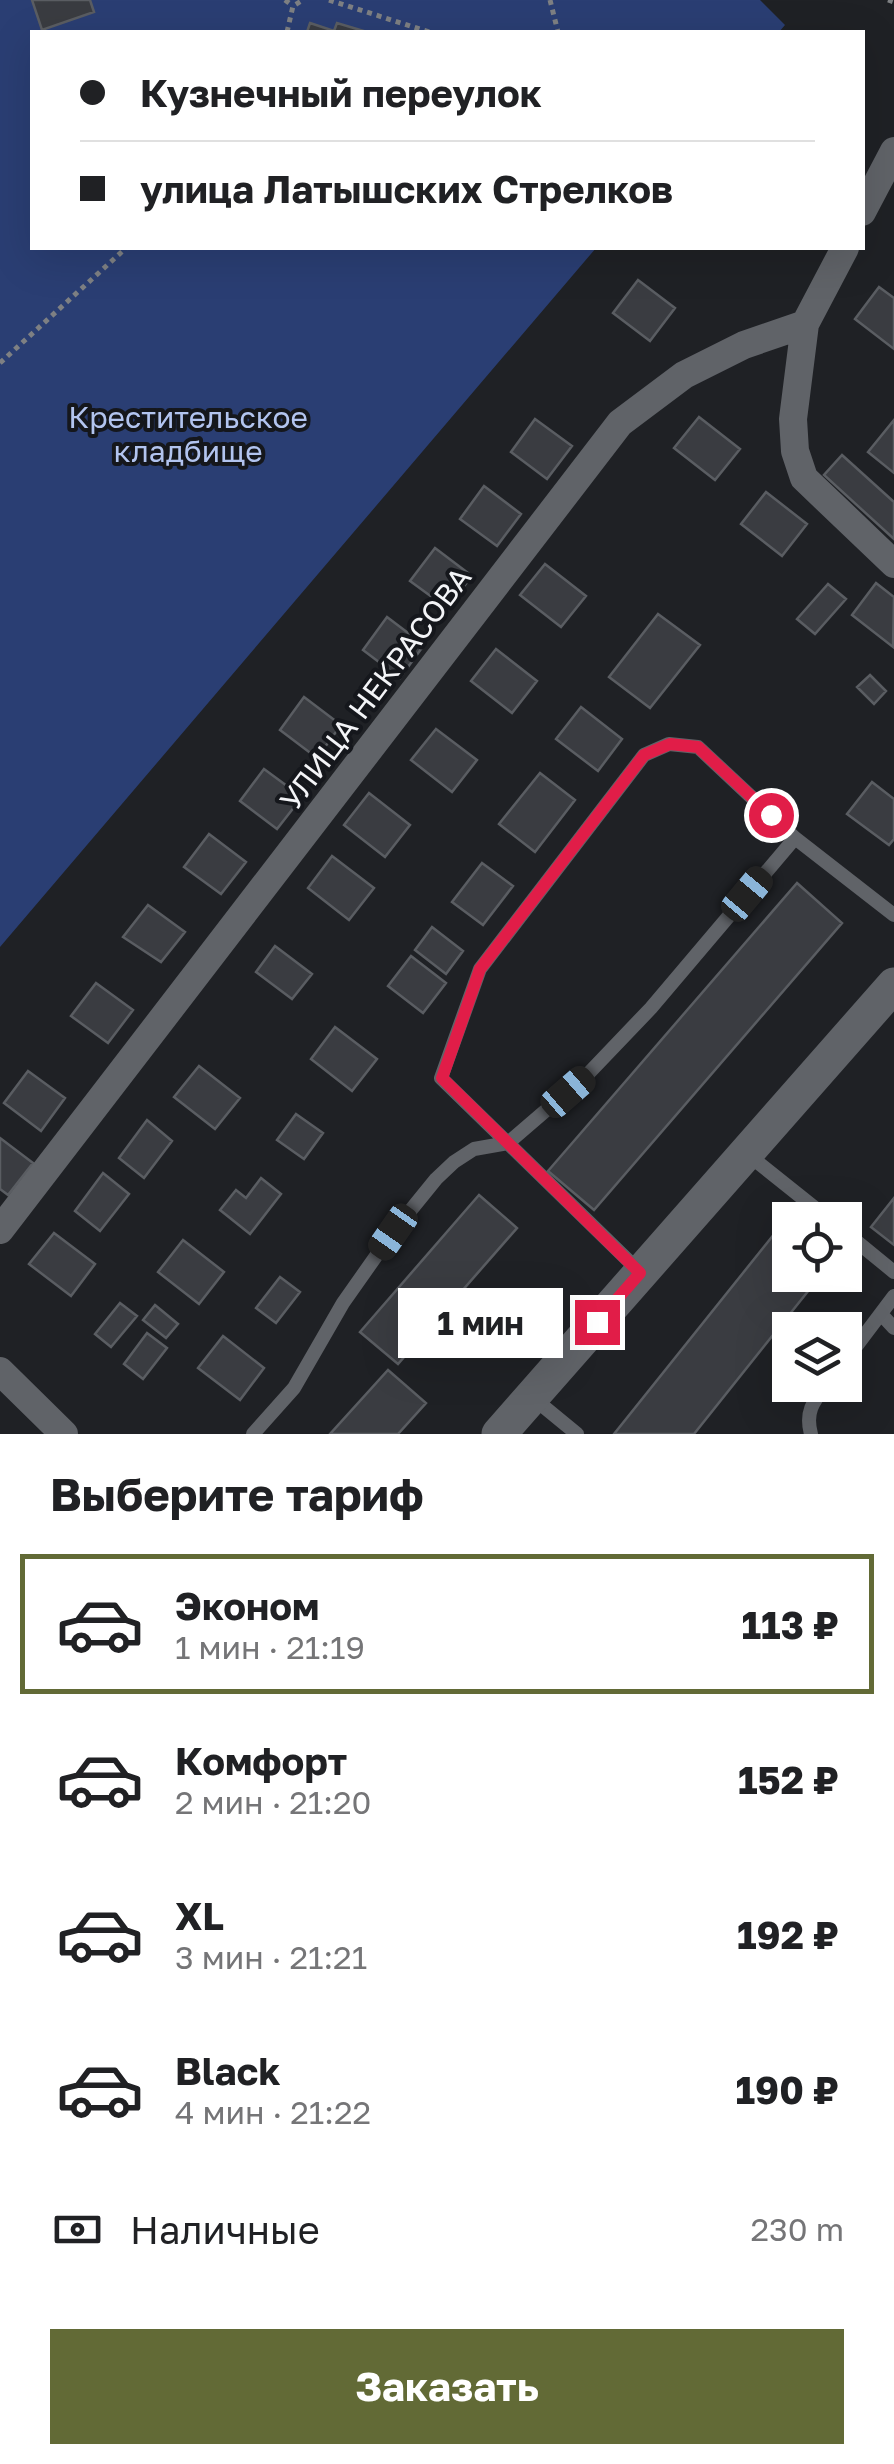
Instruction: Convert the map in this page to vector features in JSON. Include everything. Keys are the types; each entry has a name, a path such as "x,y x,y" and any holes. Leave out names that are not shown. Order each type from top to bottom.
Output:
{"street":[{"path":"865,206 894,151"},
{"path":"843,250 806,324 794,419 795,451 804,478 894,564"},
{"name":"УЛИЦА НЕКРАСОВА","path":"0,1230 620,424 684,376 744,344 806,324"},
{"path":"498,1434 894,985"},
{"path":"0,1371 64,1434"}],"lane":[{"path":"640,1273 442,1078 480,969 644,755 670,744 698,747 795,838 894,914"},
{"path":"253,1434 294,1388 344,1303 393,1232 436,1180 474,1150 508,1143 587,1076 795,838"},
{"path":"746,1153 807,1202"},
{"path":"862,1246 894,1272"},
{"path":"862,1338 894,1296"},
{"path":"881,1314 894,1328"},
{"path":"532,1397 577,1434"},
{"path":"811,1434 812,1402"}],"path":[{"path":"285,0 294,6"},
{"path":"288,30 294,6 303,0"},
{"path":"330,0 423,30"},
{"path":"550,0 558,30"},
{"path":"0,363 124,250"}],"green space":[{"name":"Крестительское кладбище","path":"0,0 760,0 785,25 781,30 30,30 30,250 594,250 0,947"}],"building":[{"path":"32,0 90,0 94,12 42,30"},
{"path":"310,23 331,30 308,30"},
{"path":"337,23 360,30 334,30"},
{"path":"638,280 675,308 650,341 613,313"},
{"path":"879,287 894,298 894,349 855,319"},
{"path":"699,417 740,449 715,480 674,448"},
{"path":"535,419 572,446 547,479 511,452"},
{"path":"894,420 894,473 868,452"},
{"path":"842,455 894,502 894,539 824,475"},
{"path":"484,486 521,514 497,546 460,519"},
{"path":"766,492 807,524 782,556 741,524"},
{"path":"435,548 472,576 447,608 410,581"},
{"path":"545,564 586,596 561,627 520,595"},
{"path":"876,583 894,597 893,647 852,615"},
{"path":"828,584 846,599 815,634 797,619"},
{"path":"658,614 700,645 650,708 609,677"},
{"path":"387,617 424,645 400,678 363,650"},
{"path":"496,649 537,681 512,713 471,681"},
{"path":"870,675 886,691 874,704 857,687"},
{"path":"304,697 341,725 317,758 280,730"},
{"path":"581,707 622,739 598,771 556,739"},
{"path":"436,729 477,760 452,792 411,760"},
{"path":"264,769 302,797 277,829 240,801"},
{"path":"540,773 575,800 535,852 499,824"},
{"path":"872,782 894,799 894,839 889,845 847,814"},
{"path":"369,793 410,825 385,857 344,825"},
{"path":"209,834 246,862 221,894 184,867"},
{"path":"332,856 374,888 349,920 308,888"},
{"path":"482,863 513,886 483,925 452,902"},
{"path":"797,883 842,923 594,1210 548,1171"},
{"path":"148,905 185,932 161,962 123,937"},
{"path":"432,927 463,951 446,974 415,950"},
{"path":"275,946 312,974 292,999 256,972"},
{"path":"411,956 446,983 423,1013 388,986"},
{"path":"96,983 133,1010 108,1043 71,1016"},
{"path":"335,1027 377,1059 352,1091 311,1059"},
{"path":"199,1066 240,1098 215,1129 174,1097"},
{"path":"28,1071 65,1098 41,1131 4,1103"},
{"path":"296,1114 323,1133 304,1159 277,1140"},
{"path":"147,1120 172,1141 144,1178 119,1158"},
{"path":"0,1138 33,1163 8,1195 0,1189"},
{"path":"103,1173 129,1194 100,1231 75,1211"},
{"path":"261,1178 281,1194 250,1234 220,1210 236,1190 246,1198"},
{"path":"479,1195 517,1228 398,1364 360,1332"},
{"path":"894,1198 894,1245 871,1227"},
{"path":"54,1233 95,1264 71,1296 29,1264"},
{"path":"772,1237 772,1292 807,1292 791,1312 772,1312 772,1336 694,1434 614,1434"},
{"path":"183,1240 224,1272 199,1304 158,1272"},
{"path":"280,1277 300,1292 276,1323 256,1308"},
{"path":"120,1303 137,1316 111,1347 95,1334"},
{"path":"155,1305 178,1324 166,1338 143,1320"},
{"path":"147,1333 167,1348 143,1379 124,1364"},
{"path":"223,1336 264,1368 240,1400 198,1368"},
{"path":"388,1370 426,1403 398,1434 330,1434"}],"route":[{"path":"597,1322 640,1273 442,1078 480,969 644,755 670,744 698,747 771,815"}]}
